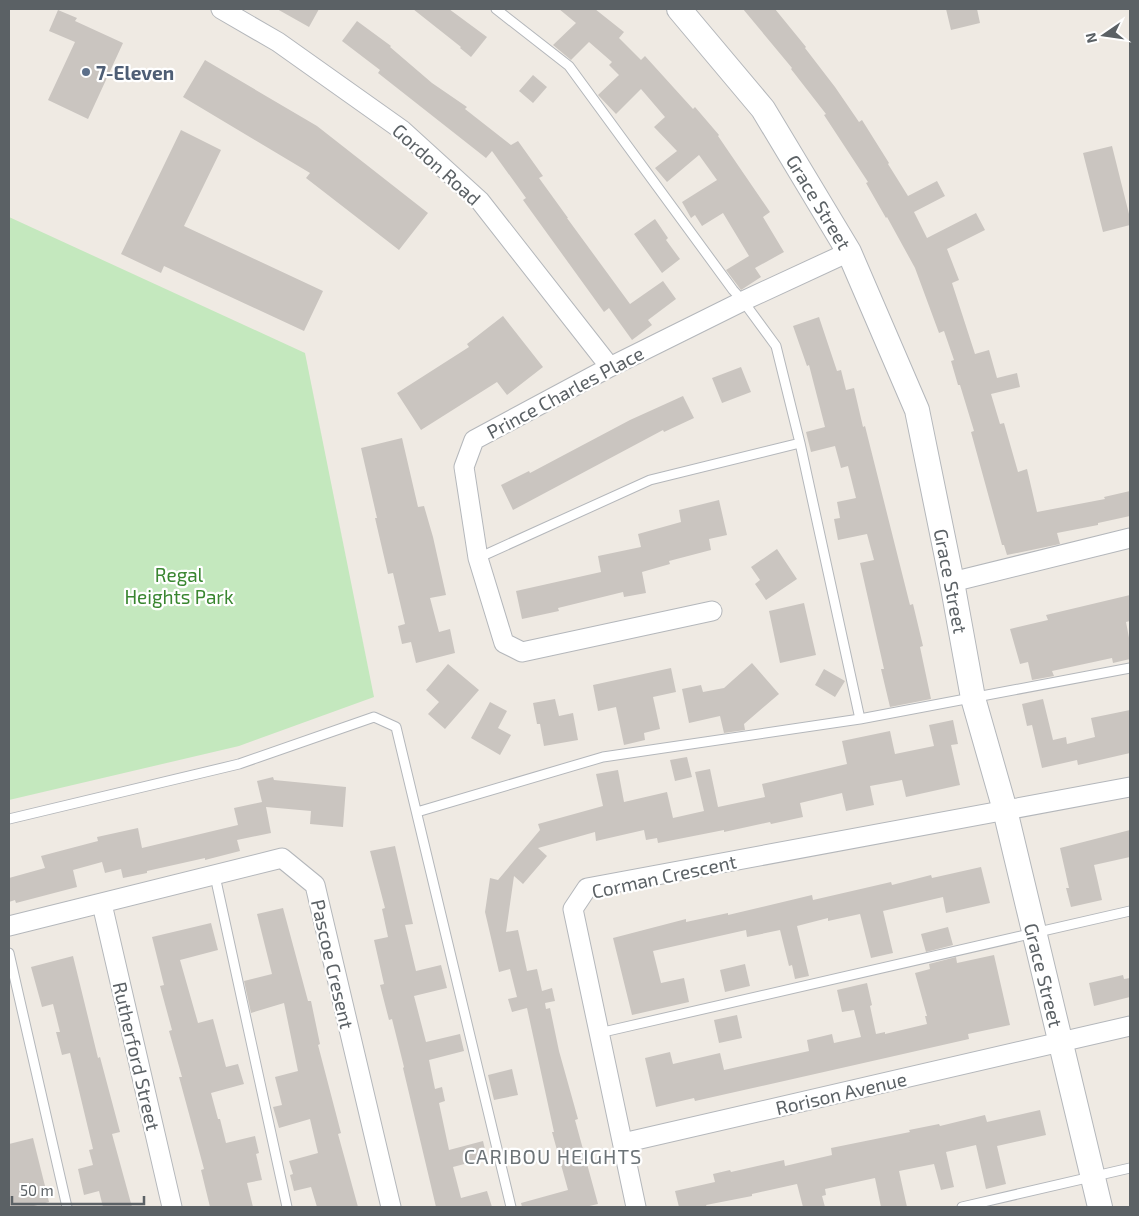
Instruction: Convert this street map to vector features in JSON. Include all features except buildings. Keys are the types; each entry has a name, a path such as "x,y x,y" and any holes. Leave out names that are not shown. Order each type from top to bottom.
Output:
{"street":[{"name":"Gordon Road","path":"221,9 278,42 402,130 480,201 610,367"},
{"name":"Grace Street","path":"679,9 763,109 849,252 917,410 952,582 973,698 1004,810 1100,1207"},
{"name":"Prince Charles Place","path":"712,611 522,652 504,643 478,558 464,467 474,440 610,367 743,301 849,252"},
{"path":"952,582 1130,538"},
{"name":"Corman Crescent","path":"636,1207 573,909 586,888 1130,786"},
{"name":"Pascoe Cresent","path":"9,926 282,858 315,885 390,1207"},
{"name":"Rutherford Street","path":"102,904 172,1207"},
{"name":"Rorison Avenue","path":"623,1143 1130,1026"}],"lane":[{"path":"496,9 569,66 776,346 800,443 860,719"},
{"path":"478,558 650,480 800,443"},
{"path":"417,812 603,757 860,719 1130,668"},
{"path":"9,819 239,764 374,717 396,727 511,1207"},
{"path":"215,876 287,1207"},
{"path":"599,1033 1130,911"},
{"path":"9,953 67,1207"},
{"path":"962,1207 1130,1168"}],"green space":[{"name":"Regal Heights Park","path":"9,217 305,353 374,697 239,746 9,800"}],"place":[{"name":"7-Eleven","path":"86,72"}],"district":[{"name":"CARIBOU HEIGHTS","path":"553,1156"}]}
